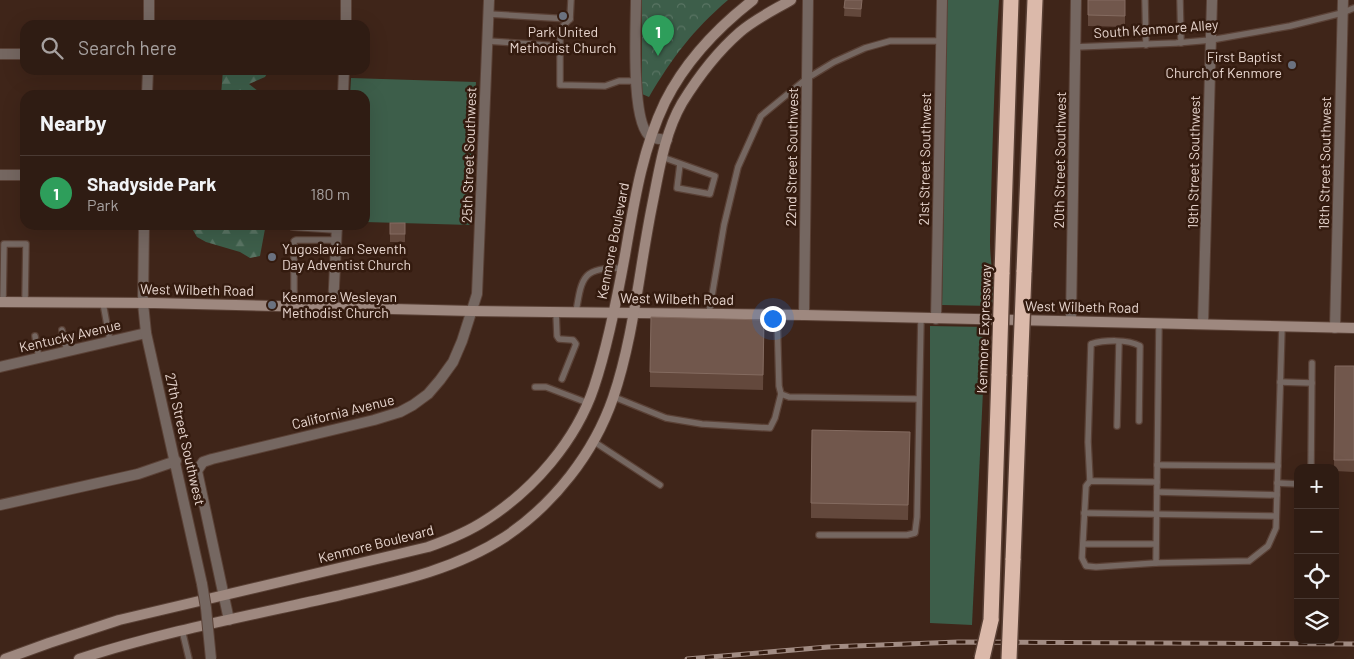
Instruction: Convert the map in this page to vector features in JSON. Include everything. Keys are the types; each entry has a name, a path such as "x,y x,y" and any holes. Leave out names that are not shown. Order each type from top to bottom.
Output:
{"highway":[{"name":"Kenmore Expressway","path":"982,659 991,620 1011,1"},
{"path":"1009,659 1035,1"},
{"path":"990,659 991,620"}],"main road":[{"name":"Kenmore Boulevard","path":"5,659 119,620 428,547 467,531 504,507 536,478 562,446 588,403 594,388 623,268 634,202 644,160 665,103 684,70 702,46 720,28 754,0"},
{"path":"79,659 121,645 375,587 427,573 490,546 520,526 548,501 583,460 614,397 633,313 662,157 682,104 708,65 742,30 791,0"},
{"name":"West Wilbeth Road","path":"2,302 333,306 472,311 804,314 1354,328"}],"street":[{"path":"149,0 149,20"},
{"path":"346,0 346,20"},
{"name":"25th Street Southwest","path":"472,311 477,294 489,0"},
{"path":"636,0 635,81 640,116 646,131 651,137 667,140"},
{"name":"22nd Street Southwest","path":"804,314 808,0"},
{"name":"21st Street Southwest","path":"936,318 942,0"},
{"name":"20th Street Southwest","path":"1071,320 1076,0"},
{"name":"19th Street Southwest","path":"1203,324 1212,0"},
{"name":"18th Street Southwest","path":"1335,328 1343,0"},
{"path":"0,54 20,54"},
{"path":"147,90 148,75"},
{"path":"343,90 344,75"},
{"path":"0,175 20,175"},
{"name":"27th Street Southwest","path":"144,230 143,303 146,333 202,584 211,659"},
{"path":"333,306 337,230"},
{"name":"California Avenue","path":"199,466 212,459 374,420 413,406 428,394 453,362 472,311"},
{"name":"Kentucky Avenue","path":"0,367 146,333"},
{"path":"0,505 138,474 176,461"},
{"name":"27th Street Southwest","path":"199,466 197,471 229,620"}],"lane":[{"path":"571,0 570,19 560,29 560,85 605,86 619,81 635,81"},
{"path":"1145,0 1146,45"},
{"path":"1180,0 1181,43"},
{"name":"South Kenmore Alley","path":"1075,48 1211,40 1290,26 1342,13 1354,8"},
{"path":"488,14 570,19"},
{"path":"709,314 724,225 738,167 761,116 806,79 834,62 865,48 890,41 941,40"},
{"path":"487,41 560,46"},
{"path":"662,157 714,176 710,194 677,188 680,164"},
{"path":"294,306 294,241 336,240"},
{"path":"2,302 4,244 26,244 26,302"},
{"path":"576,312 580,288 586,276 602,268 623,268"},
{"path":"103,303 110,341"},
{"path":"556,312 557,336 559,339 573,340 576,344 562,379"},
{"path":"614,397 666,418 702,424 770,428 775,418 781,394 779,386 777,314"},
{"path":"818,535 907,535 915,533 917,517 920,318"},
{"path":"1156,563 1158,323"},
{"path":"1139,421 1140,346 1134,343 1118,342 1091,344 1088,442 1090,481 1086,486 1082,558 1086,566 1249,561 1268,546 1276,528 1282,326"},
{"path":"62,330 67,351"},
{"path":"34,336 39,358"},
{"path":"1117,426 1118,342"},
{"path":"1311,464 1312,362"},
{"path":"1280,382 1312,383"},
{"path":"535,387 546,387 588,403"},
{"path":"781,394 789,397 918,399"},
{"path":"594,441 660,485"},
{"path":"1157,465 1278,466"},
{"path":"1090,481 1157,482"},
{"path":"1277,483 1294,484"},
{"path":"1157,492 1277,495"},
{"path":"1084,513 1276,516"},
{"path":"1083,544 1156,544"},
{"path":"182,630 189,659"}],"green space":[{"path":"642,0 728,0 704,22 684,45 649,97 642,94"},
{"path":"947,0 999,0 994,90 990,241 993,306 942,305"},
{"path":"223,75 266,75 249,84 257,90 221,90"},
{"path":"351,78 476,82 470,225 370,222 370,90 350,90"},
{"path":"193,230 265,230 260,256 250,258 240,252 206,242 197,237"},
{"path":"930,326 986,327 972,625 930,623"}],"building":[{"path":"845,0 862,0 861,9 844,8"},
{"path":"1088,0 1125,0 1125,16 1088,15"},
{"path":"390,223 405,223 405,234 390,234"},
{"path":"651,317 764,320 763,375 650,372"},
{"path":"1335,366 1354,366 1354,460 1334,460"},
{"path":"812,430 910,432 908,505 811,503"}],"railway":[{"path":"687,659 828,647 958,642 1354,644"}],"place":[{"name":"Park United Methodist Church","path":"563,16"},
{"name":"Shadyside Park","path":"658,56"},
{"name":"First Baptist Church of Kenmore","path":"1292,65"},
{"name":"Yugoslavian Seventh Day Adventist Church","path":"272,257"},
{"name":"Kenmore Wesleyan Methodist Church","path":"272,305"}]}
